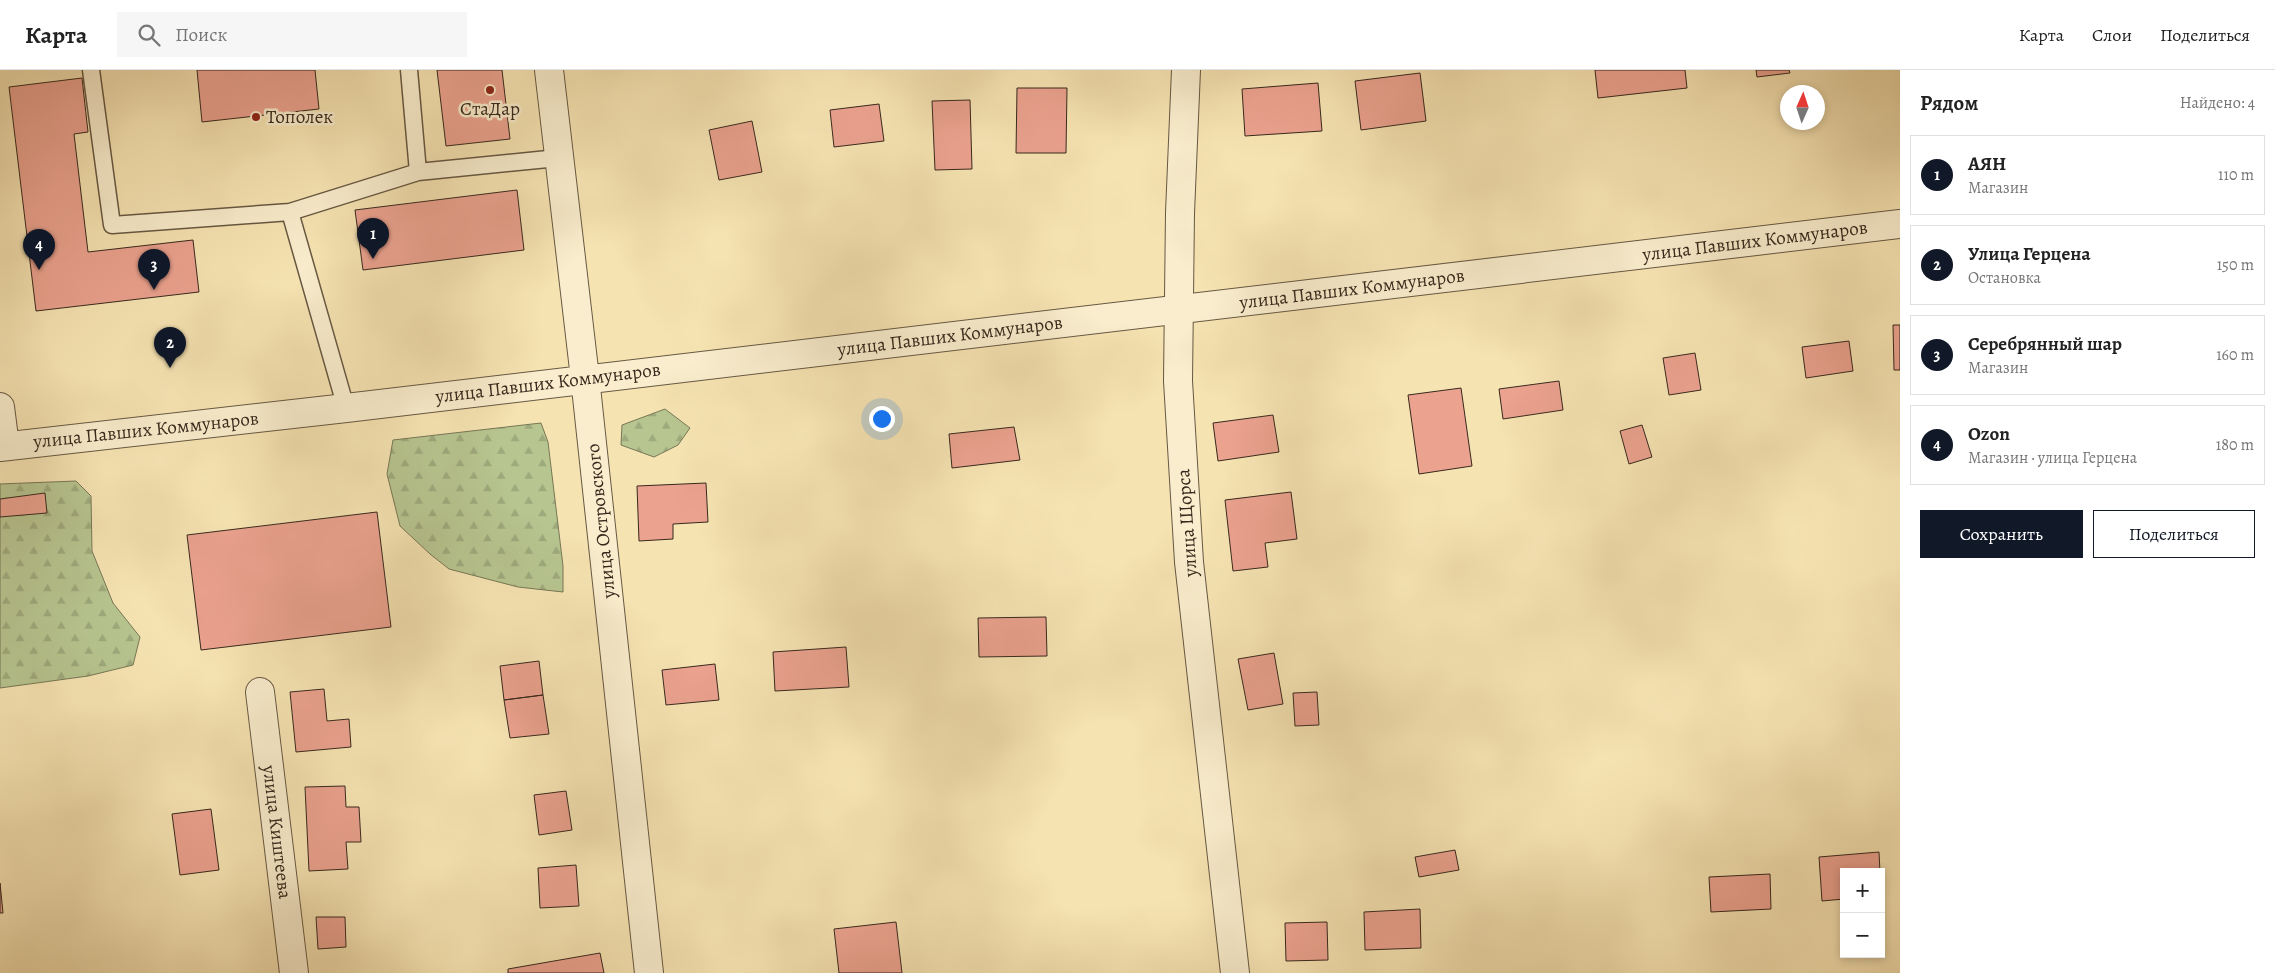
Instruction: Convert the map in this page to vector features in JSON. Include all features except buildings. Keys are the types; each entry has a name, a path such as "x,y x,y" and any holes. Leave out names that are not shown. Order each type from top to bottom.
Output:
{"street":[{"name":"улица Щорса","path":"1186,70 1178,381 1189,562 1235,973"},
{"name":"улица Островского","path":"553,71 558,158 586,378 649,973"},
{"name":"улица Павших Коммунаров","path":"3,446 346,408 586,378 1900,224"},
{"path":"0,408 3,446"},
{"name":"улица Киштеева","path":"260,692 294,973"}],"lane":[{"path":"91,70 112,224 290,212 418,172 558,158"},
{"path":"409,70 418,172"},
{"path":"290,212 346,408"}],"green space":[{"path":"665,409 690,428 678,445 654,457 621,445 622,425"},
{"path":"541,423 548,442 563,566 563,592 518,587 449,569 400,526 387,474 393,440"},
{"path":"76,481 91,496 92,551 113,603 140,637 133,665 88,676 0,688 0,484"}],"place":[{"name":"СтаДар","path":"490,90"},
{"name":"Тополек","path":"256,117"},
{"name":"АЯН","path":"373,259"},
{"name":"Ozon","path":"39,270"},
{"name":"Серебрянный шар","path":"154,290"},
{"name":"Улица Герцена","path":"170,368"}]}
